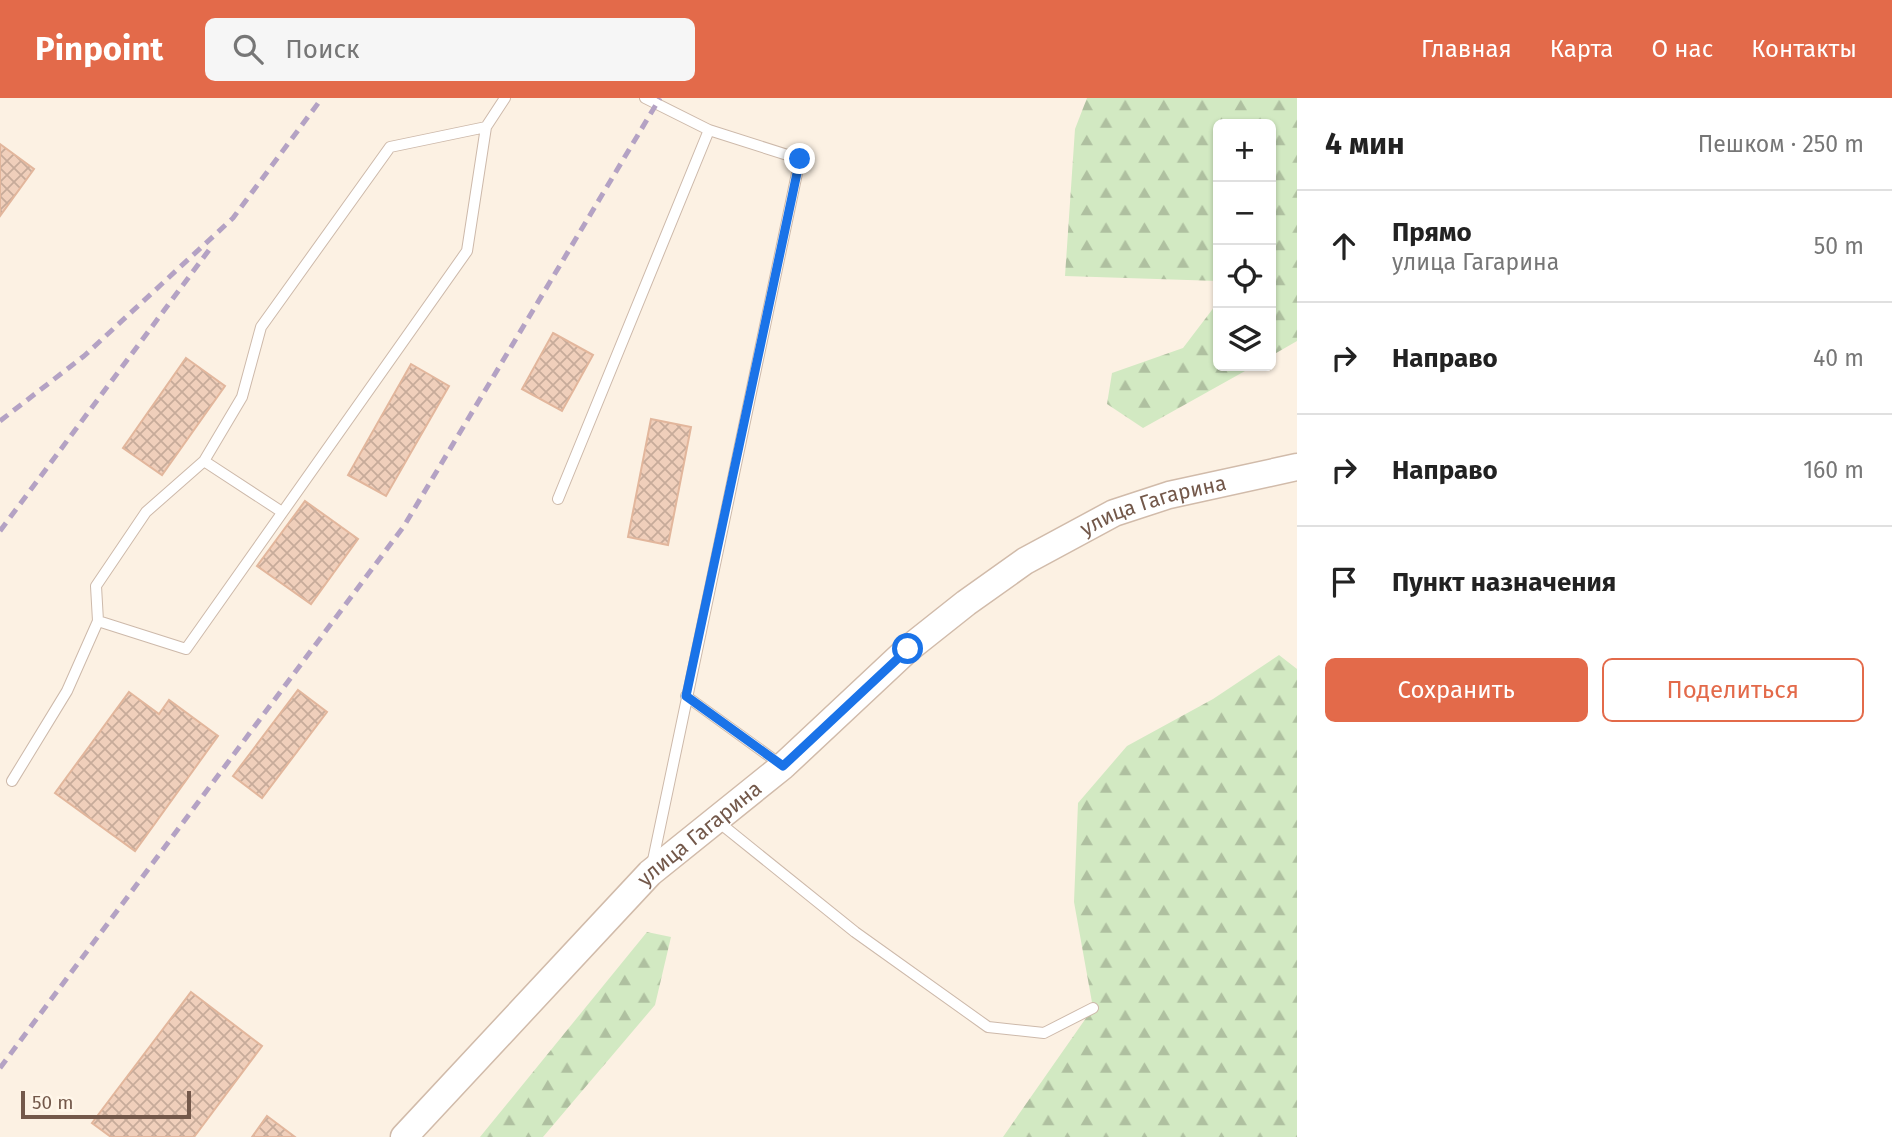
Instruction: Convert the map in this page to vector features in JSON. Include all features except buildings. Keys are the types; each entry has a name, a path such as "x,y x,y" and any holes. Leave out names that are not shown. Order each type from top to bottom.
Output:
{"main road":[{"name":"улица Гагарина","path":"404,1137 650,873 783,766 908,649 966,603 1025,561 1114,513 1229,481 1297,467"}],"lane":[{"path":"98,621 186,649 467,251 486,127 505,98"},
{"path":"645,98 709,130 800,159 650,873"},
{"path":"12,781 67,691 98,621 96,586 146,513 204,461 242,397 261,327 390,147 486,127"},
{"path":"558,499 709,130"},
{"path":"204,461 282,513"},
{"path":"686,696 783,766"},
{"path":"715,820 855,932 988,1027 1044,1033 1093,1008"}],"green space":[{"path":"1087,98 1297,98 1297,341 1276,353 1276,119 1213,119 1213,281 1065,276 1075,129"},
{"path":"1213,309 1213,371 1245,371 1143,428 1107,404 1112,373 1183,348"},
{"path":"1279,655 1297,669 1297,1137 1003,1137 1093,1008 1074,902 1078,803 1127,746 1213,699"},
{"path":"647,932 671,937 655,1005 543,1137 480,1137"}],"railway":[{"path":"0,421 84,356 233,218 322,98"},
{"path":"0,1068 404,526 660,98"},
{"path":"0,531 209,250"}],"route":[{"path":"800,159 686,696 783,766 908,649"}]}
